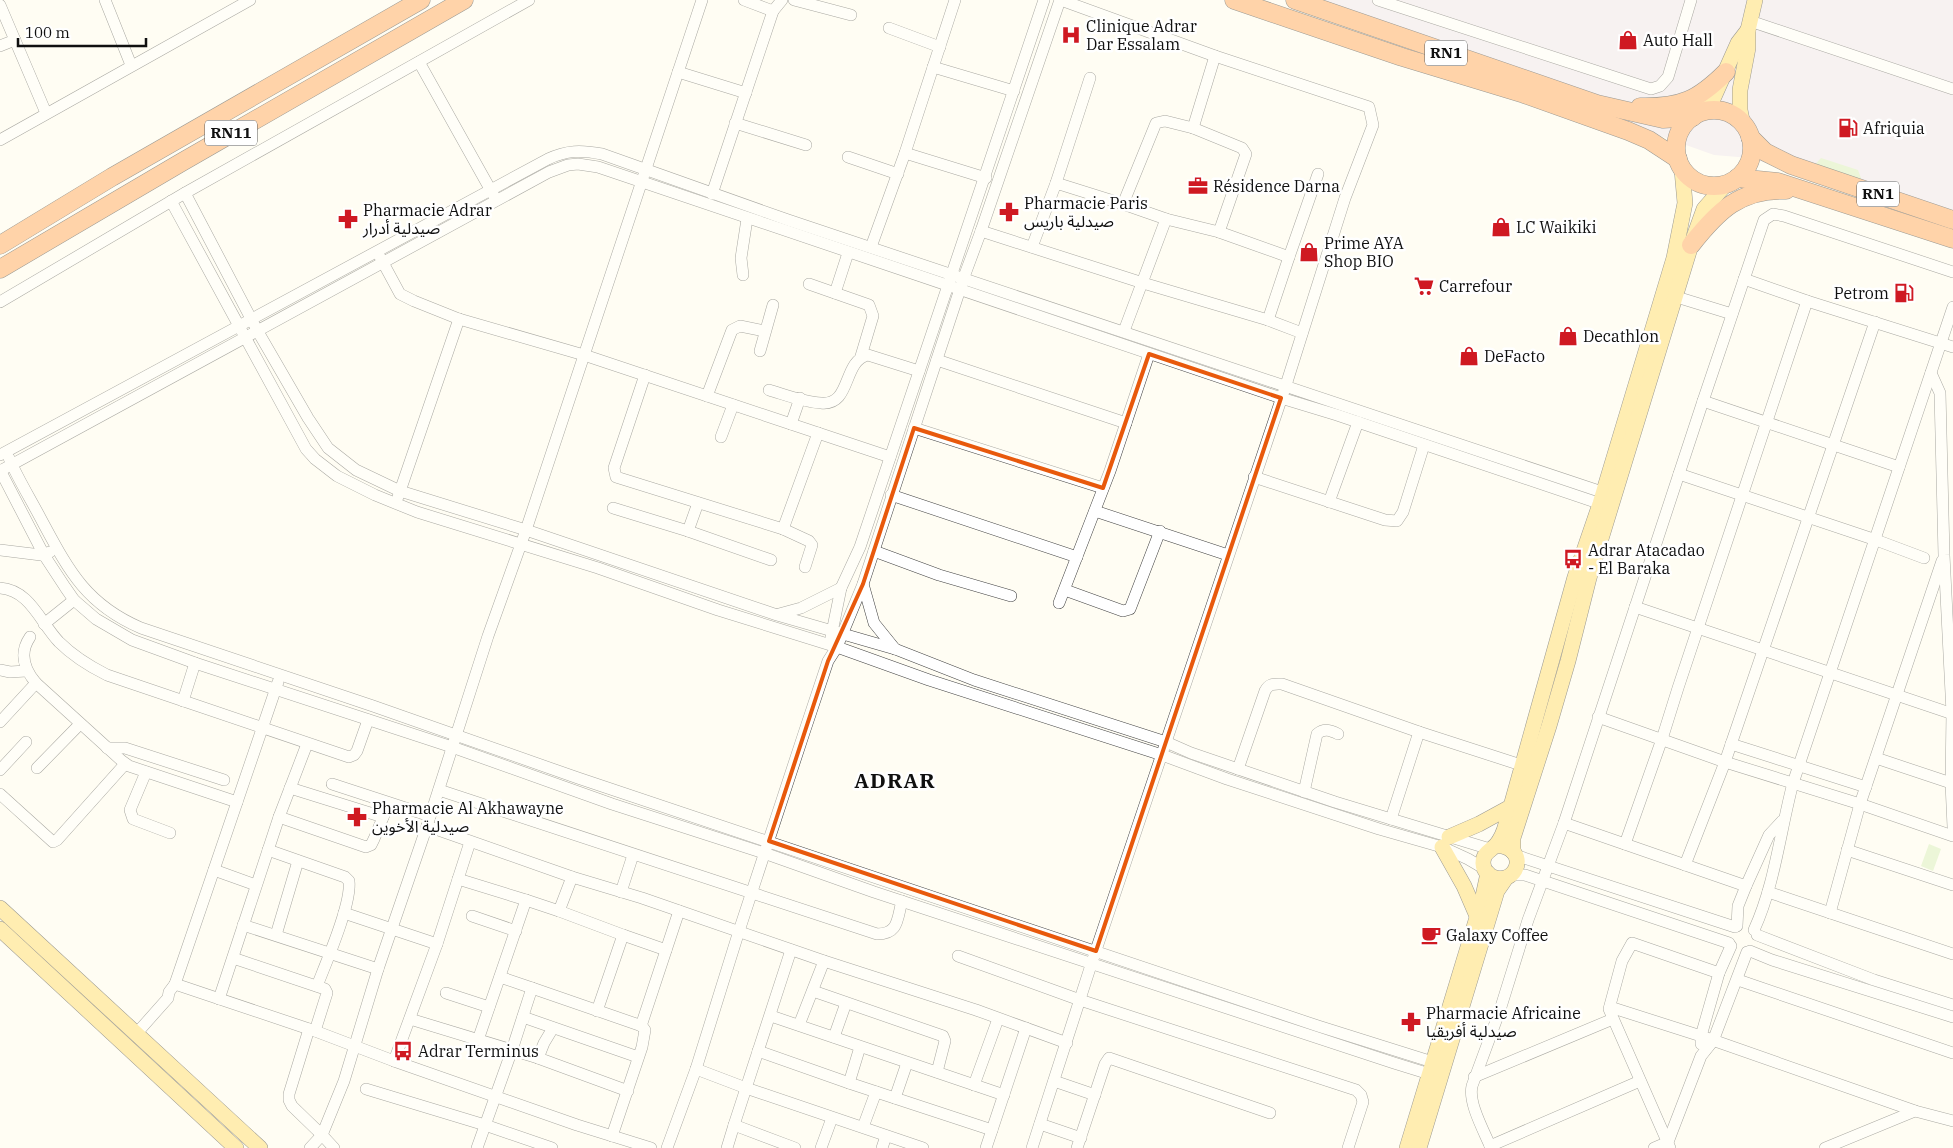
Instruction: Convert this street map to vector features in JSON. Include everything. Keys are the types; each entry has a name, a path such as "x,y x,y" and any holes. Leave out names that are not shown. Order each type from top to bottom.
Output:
{"highway":[{"name":"RN11","path":"0,245 112,177 421,0"},
{"name":"RN11","path":"0,269 198,152 464,0"},
{"name":"RN1","path":"1234,0 1437,68 1524,94 1619,128 1649,140 1680,165 1694,181 1702,184 1718,186 1731,181 1768,180 1953,239"},
{"name":"RN1","path":"1295,0 1597,104 1663,119 1714,111 1728,113 1765,152 1791,165 1953,220"},
{"path":"1597,104 1653,107 1683,103 1706,91 1726,72"},
{"path":"1680,165 1677,140 1686,123 1697,115"},
{"path":"1731,181 1743,172 1750,158 1747,131"},
{"path":"1691,245 1715,217 1726,207 1743,197 1778,190 1809,192"}],"main road":[{"path":"1747,131 1740,110 1739,97 1748,48 1749,25 1755,0"},
{"path":"1697,115 1713,99 1738,43 1749,25"},
{"path":"1670,295 1684,215 1685,192 1680,165"},
{"path":"1407,1148 1497,891 1516,866 1513,838 1549,726 1568,660 1608,500 1670,295 1704,209 1731,181"},
{"path":"1419,1148 1436,1069 1477,916 1486,871 1484,858 1502,836 1575,577 1608,500"},
{"path":"1477,916 1445,842 1512,806"},
{"path":"1492,848 1505,846 1514,854"},
{"path":"1486,871 1496,878 1508,877"},
{"path":"0,908 260,1148"},
{"path":"0,929 236,1148"}],"street":[{"path":"105,0 132,65"},
{"path":"227,0 232,11"},
{"path":"0,140 250,0"},
{"path":"0,302 185,193 529,0"},
{"path":"310,1148 322,1135 344,1081 378,969 393,930 488,636 522,544 702,0"},
{"path":"744,0 773,11"},
{"path":"712,194 773,11 782,0"},
{"path":"794,0 851,15"},
{"path":"871,247 898,174 955,0"},
{"path":"837,633 841,588 860,547 986,178 1044,0"},
{"path":"667,1148 696,1069 751,893 837,633 863,584 962,283 1061,0 1215,56 1369,107 1374,125 1345,198 1286,385 1091,965 1032,1148"},
{"path":"1378,0 1652,89 1660,86 1668,76 1691,0"},
{"path":"0,5 46,113"},
{"path":"1749,25 1953,88"},
{"path":"889,28 940,46"},
{"path":"0,46 15,40"},
{"path":"1193,128 1215,56"},
{"path":"419,62 497,200"},
{"path":"933,67 1014,91"},
{"path":"678,72 746,93"},
{"path":"1032,247 1056,183 1090,78"},
{"path":"1123,204 1156,123 1166,121 1193,128 1242,148 1245,152 1219,232"},
{"path":"735,123 806,145"},
{"path":"1436,1069 1318,1026 769,840 578,778 126,622 100,606 75,578 56,548 12,464 3,453 532,167 558,154 578,150 602,154 712,194 871,247 962,283 1124,332 1286,385 1608,500"},
{"path":"905,153 986,178"},
{"path":"848,157 898,174"},
{"path":"950,279 848,253 588,164 568,165 538,178 497,200 0,471 44,555 74,600 96,619 119,634 195,664 452,747 612,804 764,853 1091,965 1436,1069"},
{"path":"532,167 538,178"},
{"path":"1268,320 1318,174"},
{"path":"1056,183 1166,218 1219,232 1289,258"},
{"path":"185,193 251,319 303,410 328,448 356,470 400,491 526,530 777,615 895,649 983,683 1166,742 1191,753 1304,792 1391,819 1445,842 1486,871"},
{"path":"171,201 297,435 310,454 337,476 417,512 522,544 833,646 929,680 1162,755 1351,820 1445,842 1492,848"},
{"path":"1640,1081 1490,1147 1471,1096 1474,1077 1500,1010 1541,882 1564,823 1764,220 1773,214 1784,216 1953,272"},
{"path":"1124,332 1166,218"},
{"path":"743,275 742,258 747,219"},
{"path":"981,231 1143,283 1268,320 1302,333"},
{"path":"377,251 396,287 406,298 459,318 584,355 890,457"},
{"path":"835,293 848,253"},
{"path":"1744,279 1953,347"},
{"path":"962,283 1149,354 1424,445 1608,500"},
{"path":"769,390 822,404 833,402 840,397 855,362 861,356 873,316 869,305 809,284"},
{"path":"1670,295 1732,314"},
{"path":"1625,844 1662,739 1807,301"},
{"path":"760,350 773,305"},
{"path":"1669,1145 1701,1056 1713,1041 1749,951 1756,944 1755,933 1768,892 1783,819 1793,783 1953,308"},
{"path":"396,504 459,318"},
{"path":"1685,865 1725,762 1875,322"},
{"path":"707,396 732,330 740,326 765,331"},
{"path":"1059,603 1104,488 1149,354"},
{"path":"861,356 868,355 919,371"},
{"path":"937,360 1126,424"},
{"path":"1931,373 1940,393 1944,555 1952,714 1951,783 1953,827"},
{"path":"645,375 614,468 616,477 783,529 812,545 805,566"},
{"path":"790,424 800,398"},
{"path":"1703,401 1899,467"},
{"path":"721,437 733,405"},
{"path":"1329,502 1358,422"},
{"path":"914,428 1104,488"},
{"path":"783,529 818,433"},
{"path":"1254,477 1386,520 1397,521 1403,512 1424,445"},
{"path":"1679,474 1808,516 1924,558"},
{"path":"891,495 1078,557"},
{"path":"688,531 698,503"},
{"path":"613,508 688,531 771,560"},
{"path":"1095,511 1228,555"},
{"path":"1065,590 1123,611 1130,609 1134,603 1160,531"},
{"path":"0,550 44,555 56,548"},
{"path":"874,551 939,575 1011,596"},
{"path":"1830,913 1860,804 1944,555"},
{"path":"65,587 75,578"},
{"path":"863,584 874,623 895,649"},
{"path":"0,588 12,590 23,596 44,624 70,652 107,675 307,744 352,756 357,751 368,720"},
{"path":"777,615 801,608 841,588"},
{"path":"44,624 74,600"},
{"path":"1635,607 1952,714"},
{"path":"30,637 23,655 26,671 36,683 125,764 237,802"},
{"path":"183,701 195,664"},
{"path":"0,670 10,672 26,671"},
{"path":"133,1031 168,998 214,870 280,675"},
{"path":"0,722 36,683"},
{"path":"1238,769 1265,691 1267,687 1273,684 1282,684 1521,765"},
{"path":"1598,717 1725,762 1860,804 1953,836"},
{"path":"36,768 80,724"},
{"path":"1304,792 1317,734 1328,730 1338,734"},
{"path":"1391,819 1419,732"},
{"path":"0,770 26,742"},
{"path":"219,999 279,816 307,744"},
{"path":"1731,744 1866,787"},
{"path":"106,748 125,748 224,780"},
{"path":"1876,758 1951,783"},
{"path":"0,794 53,842 57,840 125,764"},
{"path":"192,787 197,771"},
{"path":"146,772 130,810 132,817 170,833"},
{"path":"332,784 389,803 470,842 739,931 1066,1043"},
{"path":"290,788 383,817"},
{"path":"439,790 877,934 891,932 895,928 902,901"},
{"path":"279,816 366,847 371,845 389,803"},
{"path":"1701,1056 1701,1036 1719,973 1730,945 1730,934 1736,926 1738,906 1769,835 1783,819"},
{"path":"1564,823 1746,886"},
{"path":"394,1061 437,944 470,842"},
{"path":"268,850 348,878 350,883 344,913 317,986"},
{"path":"1847,850 1953,885"},
{"path":"622,892 633,854"},
{"path":"1514,854 1547,867 1736,926 1748,925 1755,933 1874,980 1953,1005"},
{"path":"276,936 298,861"},
{"path":"214,870 256,885"},
{"path":"1508,877 1525,875 1730,945 1736,951 1749,951 1953,1017"},
{"path":"558,911 572,877"},
{"path":"458,879 526,900 666,950"},
{"path":"1768,892 1953,954"},
{"path":"478,1040 526,900"},
{"path":"641,1026 679,911"},
{"path":"344,913 437,944"},
{"path":"472,916 516,931"},
{"path":"243,925 378,969"},
{"path":"597,1011 622,935"},
{"path":"1669,1145 1613,1019 1610,1007 1622,961 1632,943 1719,973"},
{"path":"727,1148 791,950"},
{"path":"958,956 1080,1000 1356,1090 1361,1095 1363,1102 1348,1148"},
{"path":"233,958 325,989 327,993 289,1094 289,1100 292,1106 334,1148"},
{"path":"799,1026 824,960"},
{"path":"500,977 641,1026 646,1032 612,1136"},
{"path":"1738,980 1953,1053"},
{"path":"172,988 219,999 312,1030 497,1097 651,1148"},
{"path":"477,1148 497,1097 532,988"},
{"path":"813,991 943,1036 945,1041 937,1072"},
{"path":"446,993 490,1007"},
{"path":"834,1038 846,1003"},
{"path":"1610,1007 1701,1036 1915,1111 1953,1121"},
{"path":"770,1016 1004,1095"},
{"path":"523,1017 638,1057"},
{"path":"410,1019 538,1058 628,1091"},
{"path":"974,1085 998,1019"},
{"path":"1474,1077 1613,1019"},
{"path":"538,1058 553,1028"},
{"path":"986,1148 1026,1028"},
{"path":"849,1083 860,1047"},
{"path":"758,1051 992,1130"},
{"path":"1040,1124 1079,1143 1106,1060 1111,1058 1270,1112"},
{"path":"894,1098 907,1063"},
{"path":"696,1069 832,1118 923,1148"},
{"path":"1054,1081 1095,1095"},
{"path":"366,1089 485,1125 552,1148"},
{"path":"863,1127 876,1092"},
{"path":"1826,1148 1915,1111"},
{"path":"821,1148 832,1118"},
{"path":"734,1125 795,1148"},
{"path":"882,1148 886,1136"},
{"path":"1654,1148 1669,1145"}],"highlighted area":[{"path":"1149,354 1281,398 1096,951 769,841 828,661 863,584 914,428 1103,488"}],"shaded area":[{"path":"1300,0 1953,0 1953,221 1750,158 1714,155 1574,105"}],"green space":[{"path":"1821,158 1858,170 1864,186 1811,169"},
{"path":"1929,844 1941,849 1933,871 1921,866"}],"place":[{"name":"Clinique Adrar Dar Essalam","path":"1071,35"},
{"name":"Auto Hall","path":"1628,40"},
{"name":"Afriquia","path":"1848,128"},
{"name":"Résidence Darna","path":"1198,186"},
{"name":"Pharmacie Paris صيدلية باريس","path":"1009,212"},
{"name":"Pharmacie Adrar صيدلية أدرار","path":"348,219"},
{"name":"LC Waikiki","path":"1501,227"},
{"name":"Prime AYA Shop BIO","path":"1309,252"},
{"name":"Carrefour","path":"1424,286"},
{"name":"Petrom","path":"1904,293"},
{"name":"Decathlon","path":"1568,336"},
{"name":"DeFacto","path":"1469,356"},
{"name":"Adrar Atacadao - El Baraka","path":"1573,559"},
{"name":"Pharmacie Al Akhawayne صيدلية الأخوين","path":"357,817"},
{"name":"Galaxy Coffee","path":"1431,935"},
{"name":"Pharmacie Africaine صيدلية أفريقيا","path":"1411,1022"},
{"name":"Adrar Terminus","path":"403,1051"}],"district":[{"name":"ADRAR","path":"895,781"}]}
